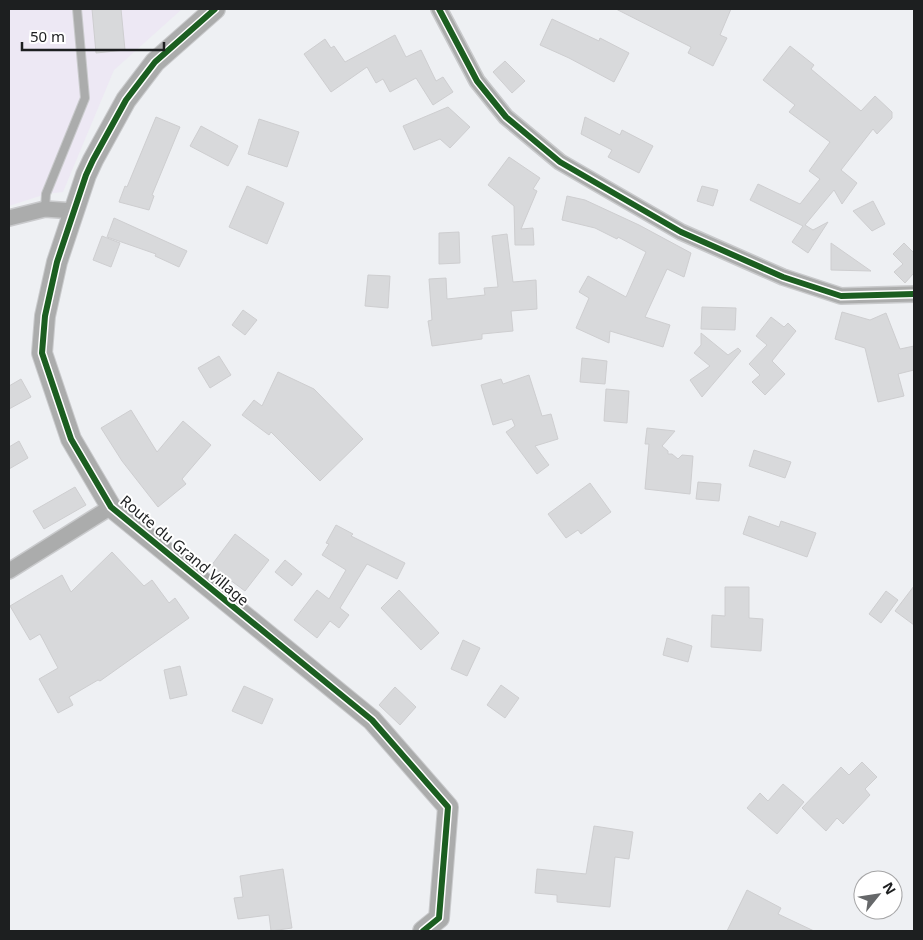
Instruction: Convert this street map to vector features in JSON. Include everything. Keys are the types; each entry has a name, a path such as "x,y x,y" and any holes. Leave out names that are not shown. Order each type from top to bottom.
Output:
{"street":[{"name":"Route du Grand Village","path":"215,9 155,62 126,100 93,160 57,262 45,316 42,353 71,440 111,507 372,720 448,807 439,918 423,931"},
{"path":"439,9 477,81 506,117 560,162 681,232 784,277 841,296 914,294"},
{"path":"9,218 45,209 74,211"},
{"path":"9,571 111,507"}],"lane":[{"path":"45,209 46,194 85,98 77,9"}],"shaded area":[{"path":"9,9 182,9 114,70 63,192 46,194 9,206"}],"building":[{"path":"92,9 121,9 125,50 96,53"},
{"path":"616,9 731,9 720,35 727,38 713,66 688,53 691,47"},
{"path":"552,19 599,41 600,38 629,53 614,82 540,45"},
{"path":"395,35 406,57 421,50 436,81 443,77 453,92 433,105 416,78 390,92 383,79 376,83 367,67 331,92 304,54 325,39 331,48 334,46 345,62"},
{"path":"790,46 814,65 811,69 861,111 875,96 892,112 892,118 877,134 873,129 841,170 857,183 842,204 834,190 805,225 813,230 828,222 808,253 792,242 803,226 750,200 758,184 800,204 820,179 809,171 830,142 789,112 795,105 763,80"},
{"path":"505,61 525,81 512,93 493,72"},
{"path":"448,107 470,127 450,148 440,139 414,150 403,126"},
{"path":"156,117 180,127 152,195 154,196 149,210 119,202"},
{"path":"585,117 620,135 622,130 653,146 639,173 608,157 612,150 581,134"},
{"path":"259,119 299,132 287,167 248,154"},
{"path":"201,126 238,146 228,166 190,146"},
{"path":"509,157 540,178 533,189 537,191 521,229 533,228 534,245 515,245 514,206 488,185"},
{"path":"247,186 284,203 267,244 229,227"},
{"path":"702,186 718,190 713,206 697,201"},
{"path":"567,196 585,200 639,225 691,253 684,277 667,269 645,317 670,325 663,347 610,331 609,343 576,328 589,298 579,292 588,276 626,297 646,252 618,237 617,239 595,228 562,220"},
{"path":"873,201 885,224 872,231 853,211"},
{"path":"114,218 187,251 179,267 155,256 156,254 107,237"},
{"path":"459,232 460,263 439,264 439,233"},
{"path":"507,234 513,282 536,280 537,309 511,311 513,331 482,334 482,339 432,346 428,321 432,320 429,279 446,278 447,299 485,295 484,288 498,287 492,236"},
{"path":"102,236 120,243 111,267 93,260"},
{"path":"831,243 871,271 831,270"},
{"path":"904,243 914,253 914,276 913,274 905,283 894,272 903,264 893,254"},
{"path":"368,275 390,276 388,308 365,306"},
{"path":"702,307 736,308 735,330 701,329"},
{"path":"243,310 257,320 245,335 232,325"},
{"path":"842,312 870,320 886,313 900,349 914,346 914,370 898,374 904,396 878,402 865,348 835,339"},
{"path":"771,317 784,327 788,323 796,331 772,361 785,374 765,395 752,382 760,375 749,364 767,345 756,336"},
{"path":"701,333 728,355 738,348 741,351 702,397 690,380 710,366 694,353 701,345"},
{"path":"219,356 231,375 210,388 198,368"},
{"path":"582,358 607,361 605,384 580,382"},
{"path":"278,372 314,389 363,439 320,481 271,432 269,435 242,415 254,400 262,406"},
{"path":"529,375 542,416 551,414 558,439 535,446 549,465 537,474 506,432 515,426 512,419 493,425 481,385 501,379 503,384"},
{"path":"21,379 31,397 9,409 9,386"},
{"path":"606,389 629,391 627,423 604,421"},
{"path":"131,410 157,452 183,421 211,445 182,479 186,484 158,507 122,461 101,428"},
{"path":"647,428 675,431 662,446 668,451 668,454 672,454 678,459 682,455 693,456 690,494 645,489 649,444 645,444"},
{"path":"19,441 28,458 9,469 9,447"},
{"path":"754,450 791,462 785,478 749,466"},
{"path":"698,482 721,484 719,501 696,499"},
{"path":"590,483 611,512 581,534 578,530 566,538 548,514"},
{"path":"75,487 86,505 44,529 33,511"},
{"path":"749,516 779,527 781,521 816,533 807,557 743,534"},
{"path":"336,525 353,534 351,536 405,563 397,579 367,564 340,608 349,615 339,628 330,621 317,638 294,620 317,590 329,599 346,570 322,555 329,544 326,543"},
{"path":"235,534 269,560 245,591 211,566"},
{"path":"112,552 144,586 152,580 169,603 175,598 189,618 100,681 98,680 69,697 73,705 58,713 39,679 58,668 40,634 30,640 10,606 62,575 71,592"},
{"path":"285,560 302,574 292,586 275,572"},
{"path":"914,586 914,625 895,611"},
{"path":"725,587 749,587 749,618 763,619 761,651 711,647 712,615 725,616"},
{"path":"399,590 439,633 421,650 381,608"},
{"path":"886,591 898,600 881,623 869,614"},
{"path":"667,638 692,646 688,662 663,655"},
{"path":"463,640 480,648 467,676 451,669"},
{"path":"180,666 187,695 170,699 164,670"},
{"path":"501,685 519,698 505,718 487,705"},
{"path":"244,686 273,699 262,724 232,711"},
{"path":"395,687 416,707 400,725 379,705"},
{"path":"862,762 877,777 865,789 870,795 843,824 837,818 826,831 802,808 841,767 849,775"},
{"path":"783,784 804,802 777,834 747,808 760,793 768,801"},
{"path":"594,826 633,832 629,859 615,857 610,907 557,902 557,895 535,893 537,869 586,874"},
{"path":"283,869 292,928 271,931 269,915 238,919 234,898 243,897 240,876"},
{"path":"747,890 781,908 778,914 814,931 727,931"}],"cycle path":[{"path":"215,9 155,62 126,100 93,160 86,175 57,262 45,316 42,353 71,439 111,507 372,720 448,807 439,918 423,931"},
{"path":"439,9 477,81 506,117 560,162 681,232 783,277 841,296 914,294"}]}
